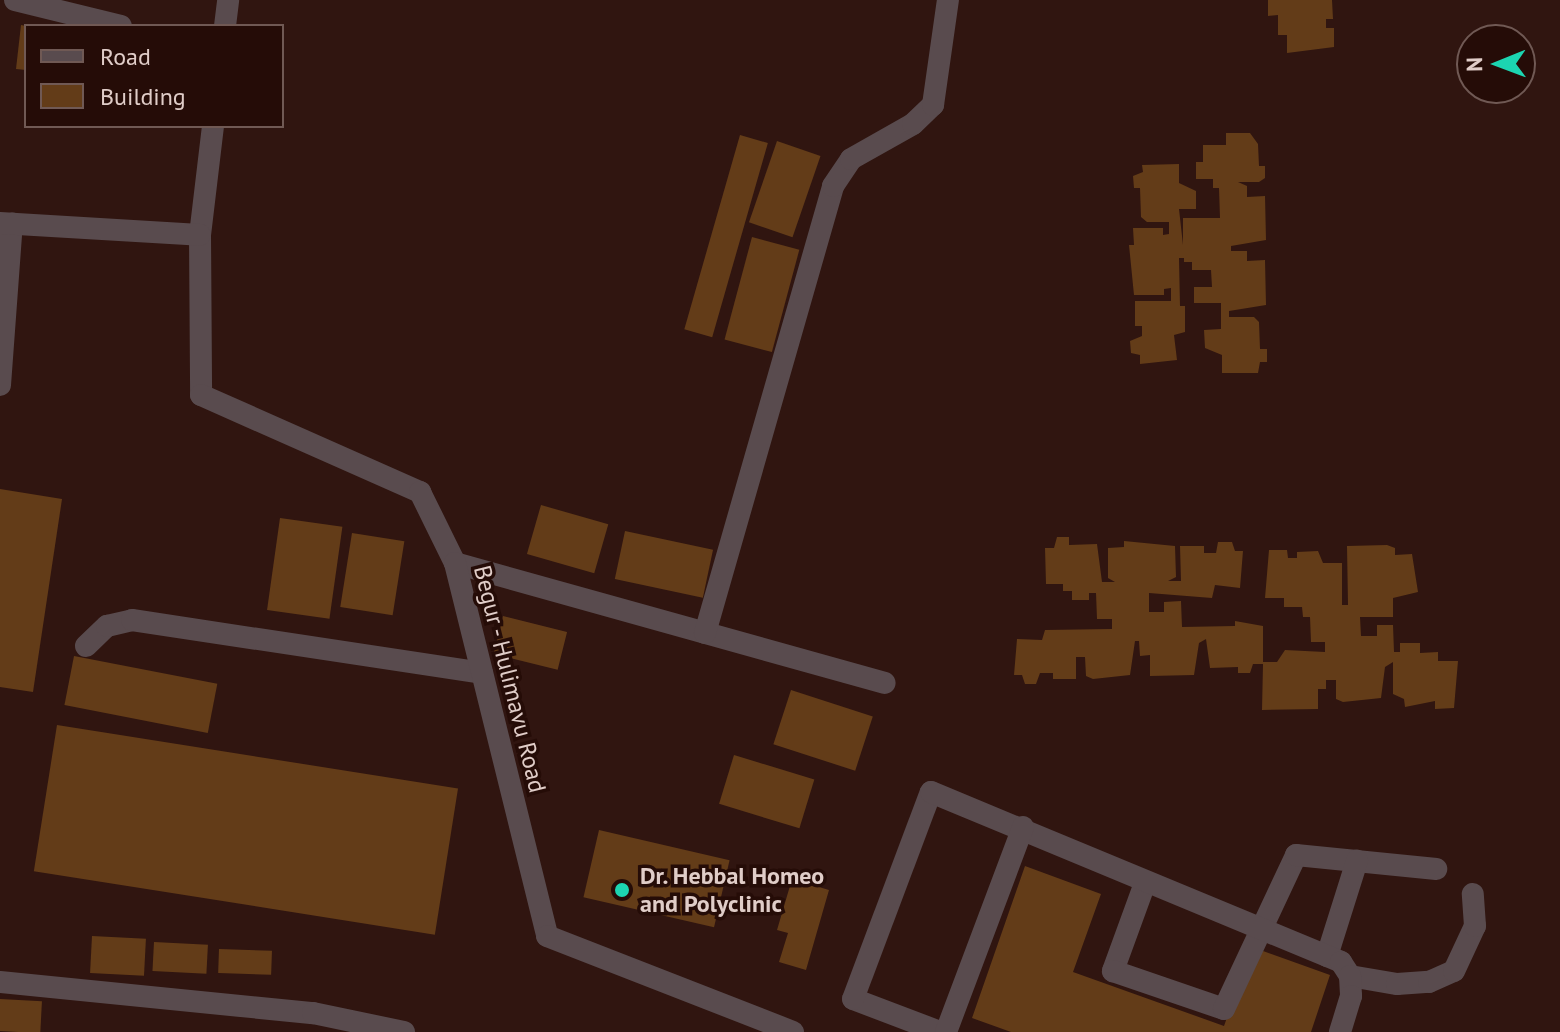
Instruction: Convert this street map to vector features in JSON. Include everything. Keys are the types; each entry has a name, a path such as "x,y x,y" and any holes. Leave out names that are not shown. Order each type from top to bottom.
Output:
{"street":[{"path":"15,0 113,24"},
{"path":"225,24 228,0"},
{"path":"705,633 833,186 851,159 913,124 933,105 948,0"},
{"name":"Begur - Hulimavu Road","path":"213,128 200,235 201,395 420,492 455,563 547,936 793,1032"},
{"path":"0,385 6,223 200,235"},
{"path":"455,563 885,683"},
{"path":"86,646 107,626 132,620 482,673"},
{"path":"1023,827 943,1032 853,999 931,792 1023,827 1145,883 1341,962 1350,976 1340,1032"},
{"path":"1145,883 1113,971 1224,1009 1259,927 1296,855 1436,869"},
{"path":"1327,956 1357,861"},
{"path":"1350,976 1397,984 1429,982 1454,971 1475,926 1473,894"},
{"path":"0,982 313,1013 321,1025 404,1032"}],"building":[{"path":"1268,0 1332,0 1333,19 1326,19 1326,28 1334,28 1334,47 1287,53 1287,35 1278,35 1278,15 1268,16"},
{"path":"21,25 24,26 24,70 16,69"},
{"path":"1226,133 1250,133 1258,144 1259,166 1265,166 1265,178 1259,182 1238,182 1247,186 1247,197 1265,196 1266,240 1231,246 1231,251 1247,251 1247,261 1265,260 1266,305 1229,311 1229,317 1254,317 1259,322 1260,349 1267,349 1267,362 1260,362 1258,373 1222,373 1222,355 1205,348 1204,330 1221,329 1221,303 1194,303 1194,287 1212,287 1211,270 1192,270 1192,262 1179,258 1180,306 1185,306 1185,332 1174,335 1177,360 1140,364 1140,355 1131,353 1130,341 1142,336 1142,326 1135,326 1135,301 1171,301 1171,288 1164,289 1164,295 1134,295 1129,245 1134,245 1133,228 1163,228 1163,235 1169,234 1169,222 1147,222 1141,217 1140,188 1134,188 1133,176 1143,172 1142,165 1179,164 1179,183 1196,191 1196,209 1179,209 1183,245 1183,218 1220,218 1219,188 1213,188 1213,179 1196,179 1196,162 1203,162 1203,145 1226,145"},
{"path":"740,135 768,143 712,337 684,329"},
{"path":"777,141 820,156 792,237 749,222"},
{"path":"752,237 799,250 772,352 725,339"},
{"path":"0,489 62,499 33,692 0,687"},
{"path":"541,505 608,524 594,573 527,554"},
{"path":"280,518 342,527 329,619 267,610"},
{"path":"625,531 713,550 703,598 615,579"},
{"path":"352,533 404,541 393,615 340,607"},
{"path":"1057,537 1069,537 1069,545 1097,544 1102,582 1115,582 1108,578 1108,548 1124,547 1124,541 1175,546 1176,577 1168,581 1181,581 1180,546 1204,546 1204,553 1216,553 1218,542 1232,542 1235,551 1243,551 1240,588 1215,585 1212,598 1149,593 1149,612 1164,612 1164,602 1181,601 1182,627 1235,626 1235,621 1263,626 1263,662 1277,662 1285,650 1325,652 1325,642 1311,642 1310,617 1303,617 1302,607 1284,607 1284,598 1265,598 1269,550 1287,550 1288,558 1297,558 1297,552 1318,551 1323,563 1342,563 1342,605 1348,605 1347,546 1387,545 1395,548 1395,555 1412,554 1418,592 1393,598 1393,617 1360,617 1361,636 1377,636 1377,625 1393,625 1394,652 1400,652 1400,643 1420,643 1420,653 1438,652 1438,661 1458,661 1454,708 1435,709 1435,701 1405,707 1404,699 1393,694 1393,662 1385,667 1381,698 1343,702 1336,699 1336,680 1326,680 1326,689 1318,689 1318,709 1262,710 1263,664 1253,664 1250,673 1238,673 1238,667 1210,668 1206,639 1199,643 1194,675 1150,676 1150,655 1140,656 1139,641 1135,641 1130,675 1093,679 1086,676 1085,657 1076,657 1076,679 1053,679 1053,673 1040,673 1036,684 1025,684 1022,675 1014,675 1017,639 1042,640 1045,630 1112,629 1112,619 1097,619 1096,593 1089,593 1089,600 1072,600 1072,591 1063,591 1063,584 1046,584 1045,548 1054,548"},
{"path":"503,616 567,632 558,670 494,654"},
{"path":"74,656 217,684 208,733 64,705"},
{"path":"791,690 873,717 855,771 773,744"},
{"path":"57,725 458,789 435,935 34,871"},
{"path":"734,755 814,780 799,828 719,804"},
{"path":"599,830 730,860 714,927 583,897"},
{"path":"1025,866 1101,894 1073,972 1224,1026 1252,947 1330,975 1311,1032 1011,1032 972,1018"},
{"path":"792,879 829,890 806,970 779,962 788,933 777,930"},
{"path":"92,936 146,939 144,976 90,973"},
{"path":"154,942 208,945 206,974 152,971"},
{"path":"219,949 272,951 271,975 218,973"},
{"path":"0,999 42,1001 40,1032 0,1031"}],"place":[{"name":"Dr. Hebbal Homeo and Polyclinic","path":"622,890"}]}
